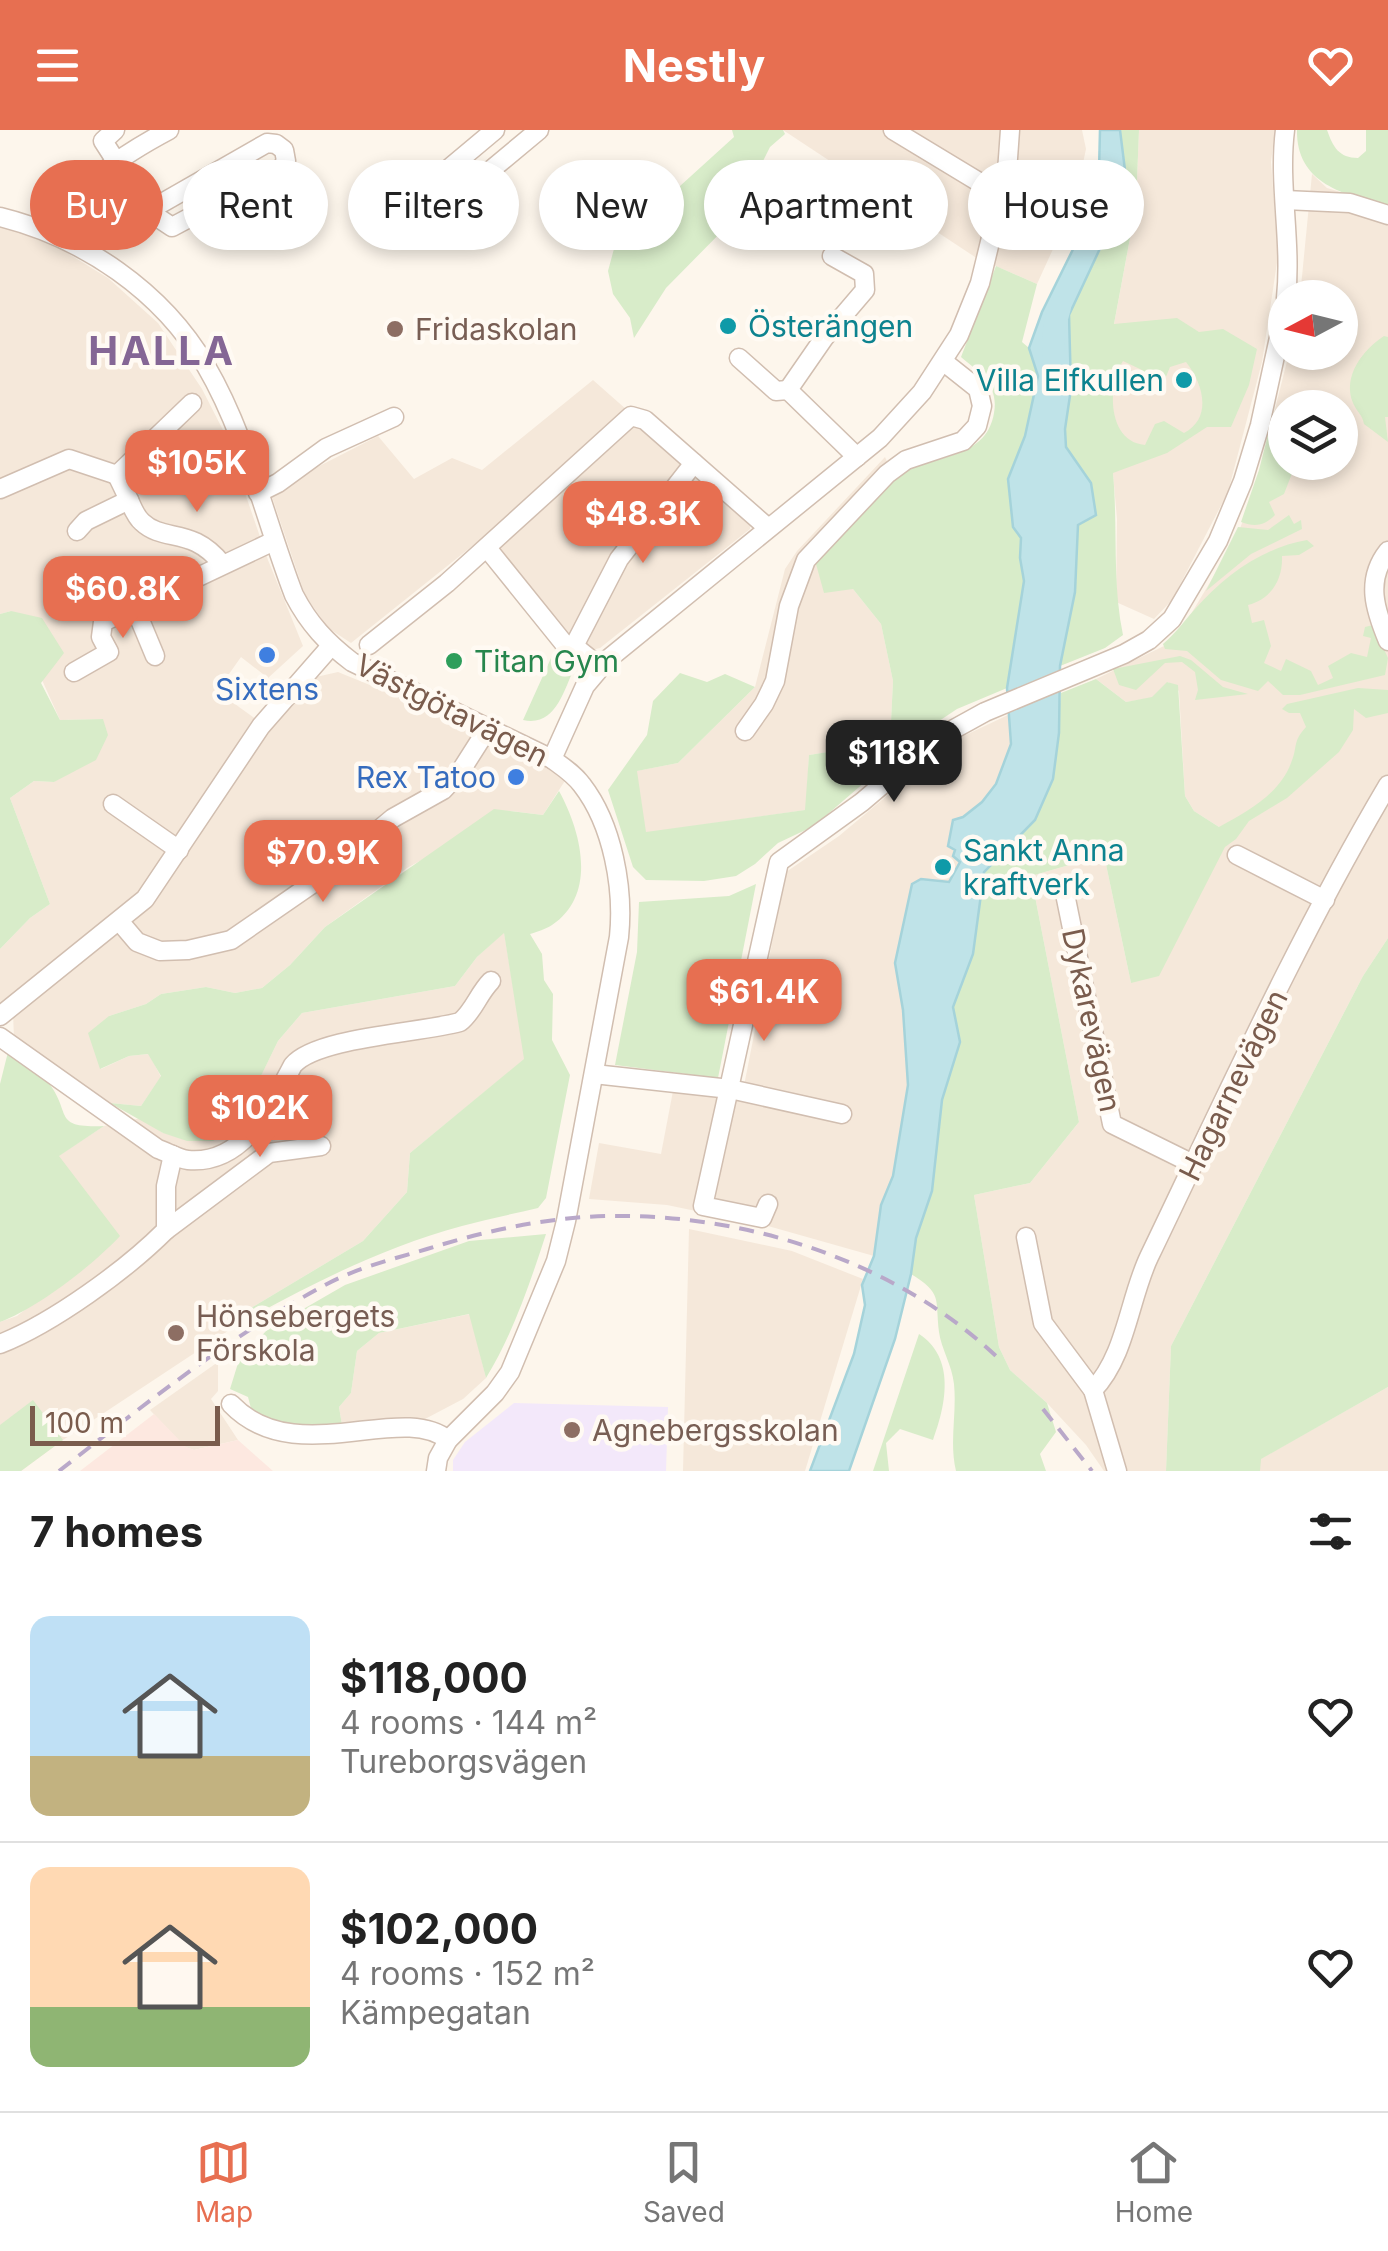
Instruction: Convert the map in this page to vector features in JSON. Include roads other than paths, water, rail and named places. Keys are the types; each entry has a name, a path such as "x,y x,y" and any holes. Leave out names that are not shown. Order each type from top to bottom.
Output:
{"street":[{"path":"115,130 103,141 116,160 169,130"},
{"path":"494,130 397,212 416,234 539,130"},
{"path":"893,130 968,175"},
{"path":"1006,160 1010,130"},
{"path":"1285,130 1282,155 1288,280"},
{"path":"267,143 284,150 286,162 281,169 175,226 148,211 267,143"},
{"path":"1285,200 1350,204 1388,215"},
{"name":"Västgötavägen","path":"0,218 30,226"},
{"name":"Västgötavägen","path":"81,250 123,275 155,301 183,332 214,381 299,606 330,646 352,662 552,759 581,782 614,863 620,900 620,938 564,1234 510,1372 495,1393 448,1440 436,1471"},
{"path":"552,759 585,686 628,640 857,457 903,415 944,362 980,283 988,250"},
{"path":"788,390 824,338 865,290 864,274 832,256"},
{"path":"739,358 776,391 788,390 857,457"},
{"path":"745,731 775,681 789,606 806,560 887,474 906,460 963,440 977,426 982,406 978,389 944,362"},
{"path":"768,1204 762,1218 703,1206 775,870 786,855 848,813 936,739 985,712 1149,640 1172,619 1200,575 1244,481 1272,370"},
{"path":"117,475 192,403"},
{"path":"369,645 488,548 632,416 645,420 767,527"},
{"path":"258,493 278,484 326,448 394,417"},
{"path":"0,489 69,459 117,475 141,522 200,542 222,564"},
{"path":"574,646 618,559 694,463"},
{"path":"77,532 86,521 129,500"},
{"path":"74,672 109,652 101,638 103,622 274,541"},
{"path":"488,548 566,646 574,646 600,668"},
{"path":"1388,551 1381,560 1373,592 1388,641"},
{"path":"135,608 155,656"},
{"path":"0,1016 146,899 262,726 330,646"},
{"path":"120,922 137,942 160,952 231,940 322,877 393,818 443,790 460,772 488,728"},
{"name":"Hagarnevägen","path":"1093,1390 1114,1358 1141,1275 1193,1164 1325,900 1388,785"},
{"path":"113,804 179,850"},
{"path":"1236,854 1325,900"},
{"name":"Dykarevägen","path":"1064,889 1112,1124 1193,1164"},
{"path":"0,1037 158,1148 187,1160 217,1156 247,1140 293,1065 304,1055 460,1022 472,1010 478,993 491,981"},
{"path":"594,1074 730,1089 842,1114"},
{"path":"0,1344 28,1333 144,1252 166,1230 268,1154 321,1146"},
{"path":"166,1230 166,1186 174,1155"},
{"path":"1026,1238 1044,1323 1093,1390 1117,1471"},
{"path":"231,1404 252,1423 288,1436 321,1438 418,1430 440,1433 448,1440"}],"water":[{"path":"1100,130 1120,130 1124,160 1099,160"},
{"path":"1073,250 1099,250 1069,315 1071,389 1066,447 1091,483 1096,515 1078,525 1075,592 1060,666 1059,733 1053,779 1035,820 984,872 973,954 953,1007 960,1042 942,1100 932,1191 916,1238 895,1339 849,1471 810,1471 854,1354 865,1305 862,1285 874,1256 881,1205 893,1176 908,1085 895,963 912,884 921,879 949,882 960,862 953,856 955,850 948,846 953,820 982,802 996,784 1011,744 1007,688 1024,581 1021,538 1013,527 1008,479 1025,436 1038,376 1029,348"}],"waterway":[{"path":"1053,385 1054,329 1060,307"}],"railway":[{"path":"59,1471 222,1348 327,1284 450,1242 547,1221 597,1216 671,1218 772,1236 869,1271 915,1295 996,1356"},
{"path":"1043,1409 1092,1471"}],"place":[{"name":"Österängen","path":"728,326"},
{"name":"Fridaskolan","path":"395,329"},
{"name":"Villa Elfkullen","path":"1184,380"},
{"name":"Sixtens","path":"267,655"},
{"name":"Titan Gym","path":"454,661"},
{"name":"Rex Tatoo","path":"516,777"},
{"name":"Sankt Anna kraftverk","path":"943,867"},
{"name":"Hönsebergets Förskola","path":"176,1333"},
{"name":"Agnebergsskolan","path":"572,1430"}],"district":[{"name":"HALLA","path":"162,350"}]}
